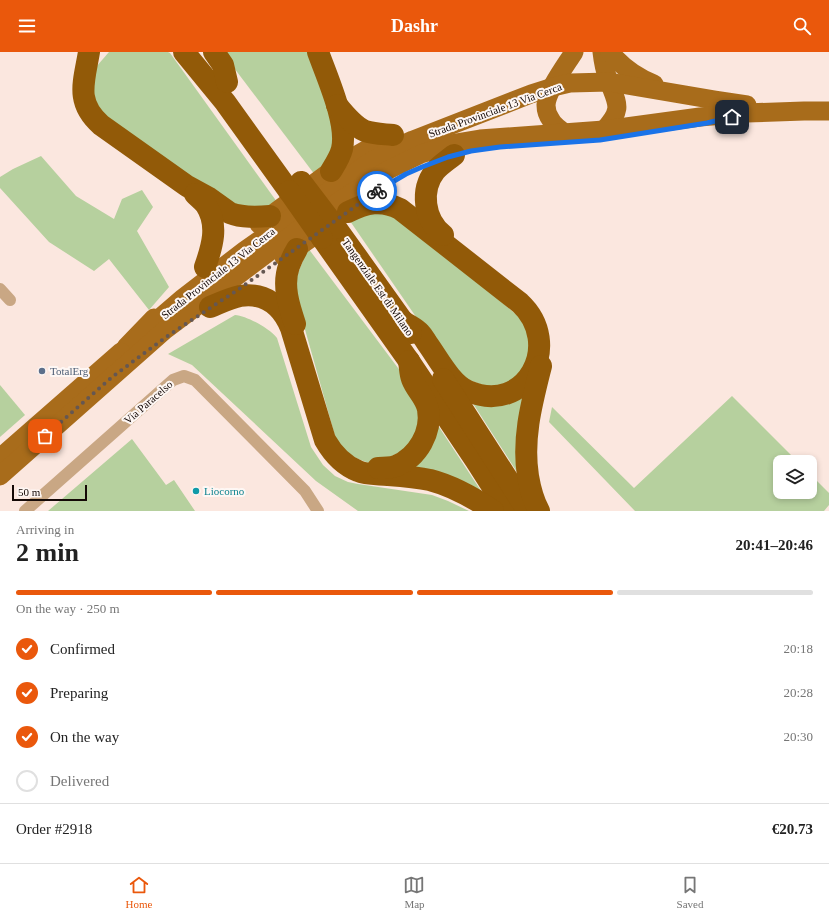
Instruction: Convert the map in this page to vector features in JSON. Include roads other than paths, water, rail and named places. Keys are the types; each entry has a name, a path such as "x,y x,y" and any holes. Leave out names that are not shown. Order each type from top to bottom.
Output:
{"highway":[{"path":"176,52 197,75 226,92"},
{"name":"Tangenziale Est di Milano","path":"184,52 226,92"},
{"name":"Tangenziale Est di Milano","path":"204,52 226,92 295,186 335,226 439,372 528,511"},
{"path":"214,52 223,65 226,92"},
{"path":"318,52 337,105 343,128 343,142 340,158 331,171"},
{"path":"91,56 84,76 83,93 86,106 91,115 101,125 187,186 234,214 246,216 270,216"},
{"path":"337,105 354,124 368,132 393,135"},
{"path":"454,155 436,170 428,183 426,204 432,222 441,234 517,293 530,305 538,316 543,330 545,341 544,350 530,408 526,432 526,464 529,483 539,511"},
{"path":"187,186 204,203 212,220 214,229 213,242 205,267"},
{"path":"335,226 364,205 373,203 393,206 400,209 520,303 531,315 539,336 537,363 526,381 519,388 505,394 491,396 474,394 464,389 454,381 420,332 403,322"},
{"name":"Tangenziale Est di Milano","path":"335,226 409,361 508,511"},
{"path":"297,248 287,271 287,291 290,307 330,438 342,454 354,463 374,468 388,468 396,466 412,455 424,440 429,424 428,410 423,397 412,380 409,361"},
{"path":"210,307 239,296 254,296 265,299 280,309 285,315 291,328 325,440 333,453 344,463 359,472 415,477 437,482 466,494 493,511"}],"main road":[{"path":"564,133 553,124 548,114 546,105 548,96 574,52"},
{"path":"602,52 604,66 615,95 617,109 613,119 604,130"},
{"path":"610,52 625,68 639,77 657,85 697,97"},
{"name":"Strada Provinciale 13 Via Cerca","path":"0,458 183,298 244,251 367,164 413,140 553,87 576,82 609,82 747,105 804,111"},
{"path":"126,348 174,296 205,267 240,238 331,171 362,151 393,135 447,115 462,112 488,111"},
{"path":"804,111 829,111"},
{"name":"Strada Provinciale 13 Via Cerca","path":"0,476 165,330 294,233 341,200 396,166 434,150 470,140 604,130 700,116 746,112 804,111"},
{"path":"112,377 169,335 239,289 297,248 335,226 381,189 406,174 422,167 467,151 486,148 600,140 707,123 746,112"}],"street":[{"path":"0,289 10,300"},
{"name":"Via Paracelso","path":"25,511 173,380 184,376 195,380 304,491 318,511"}],"place":[{"name":"TotalErg","path":"42,371"},
{"name":"Liocorno","path":"196,491"}]}
